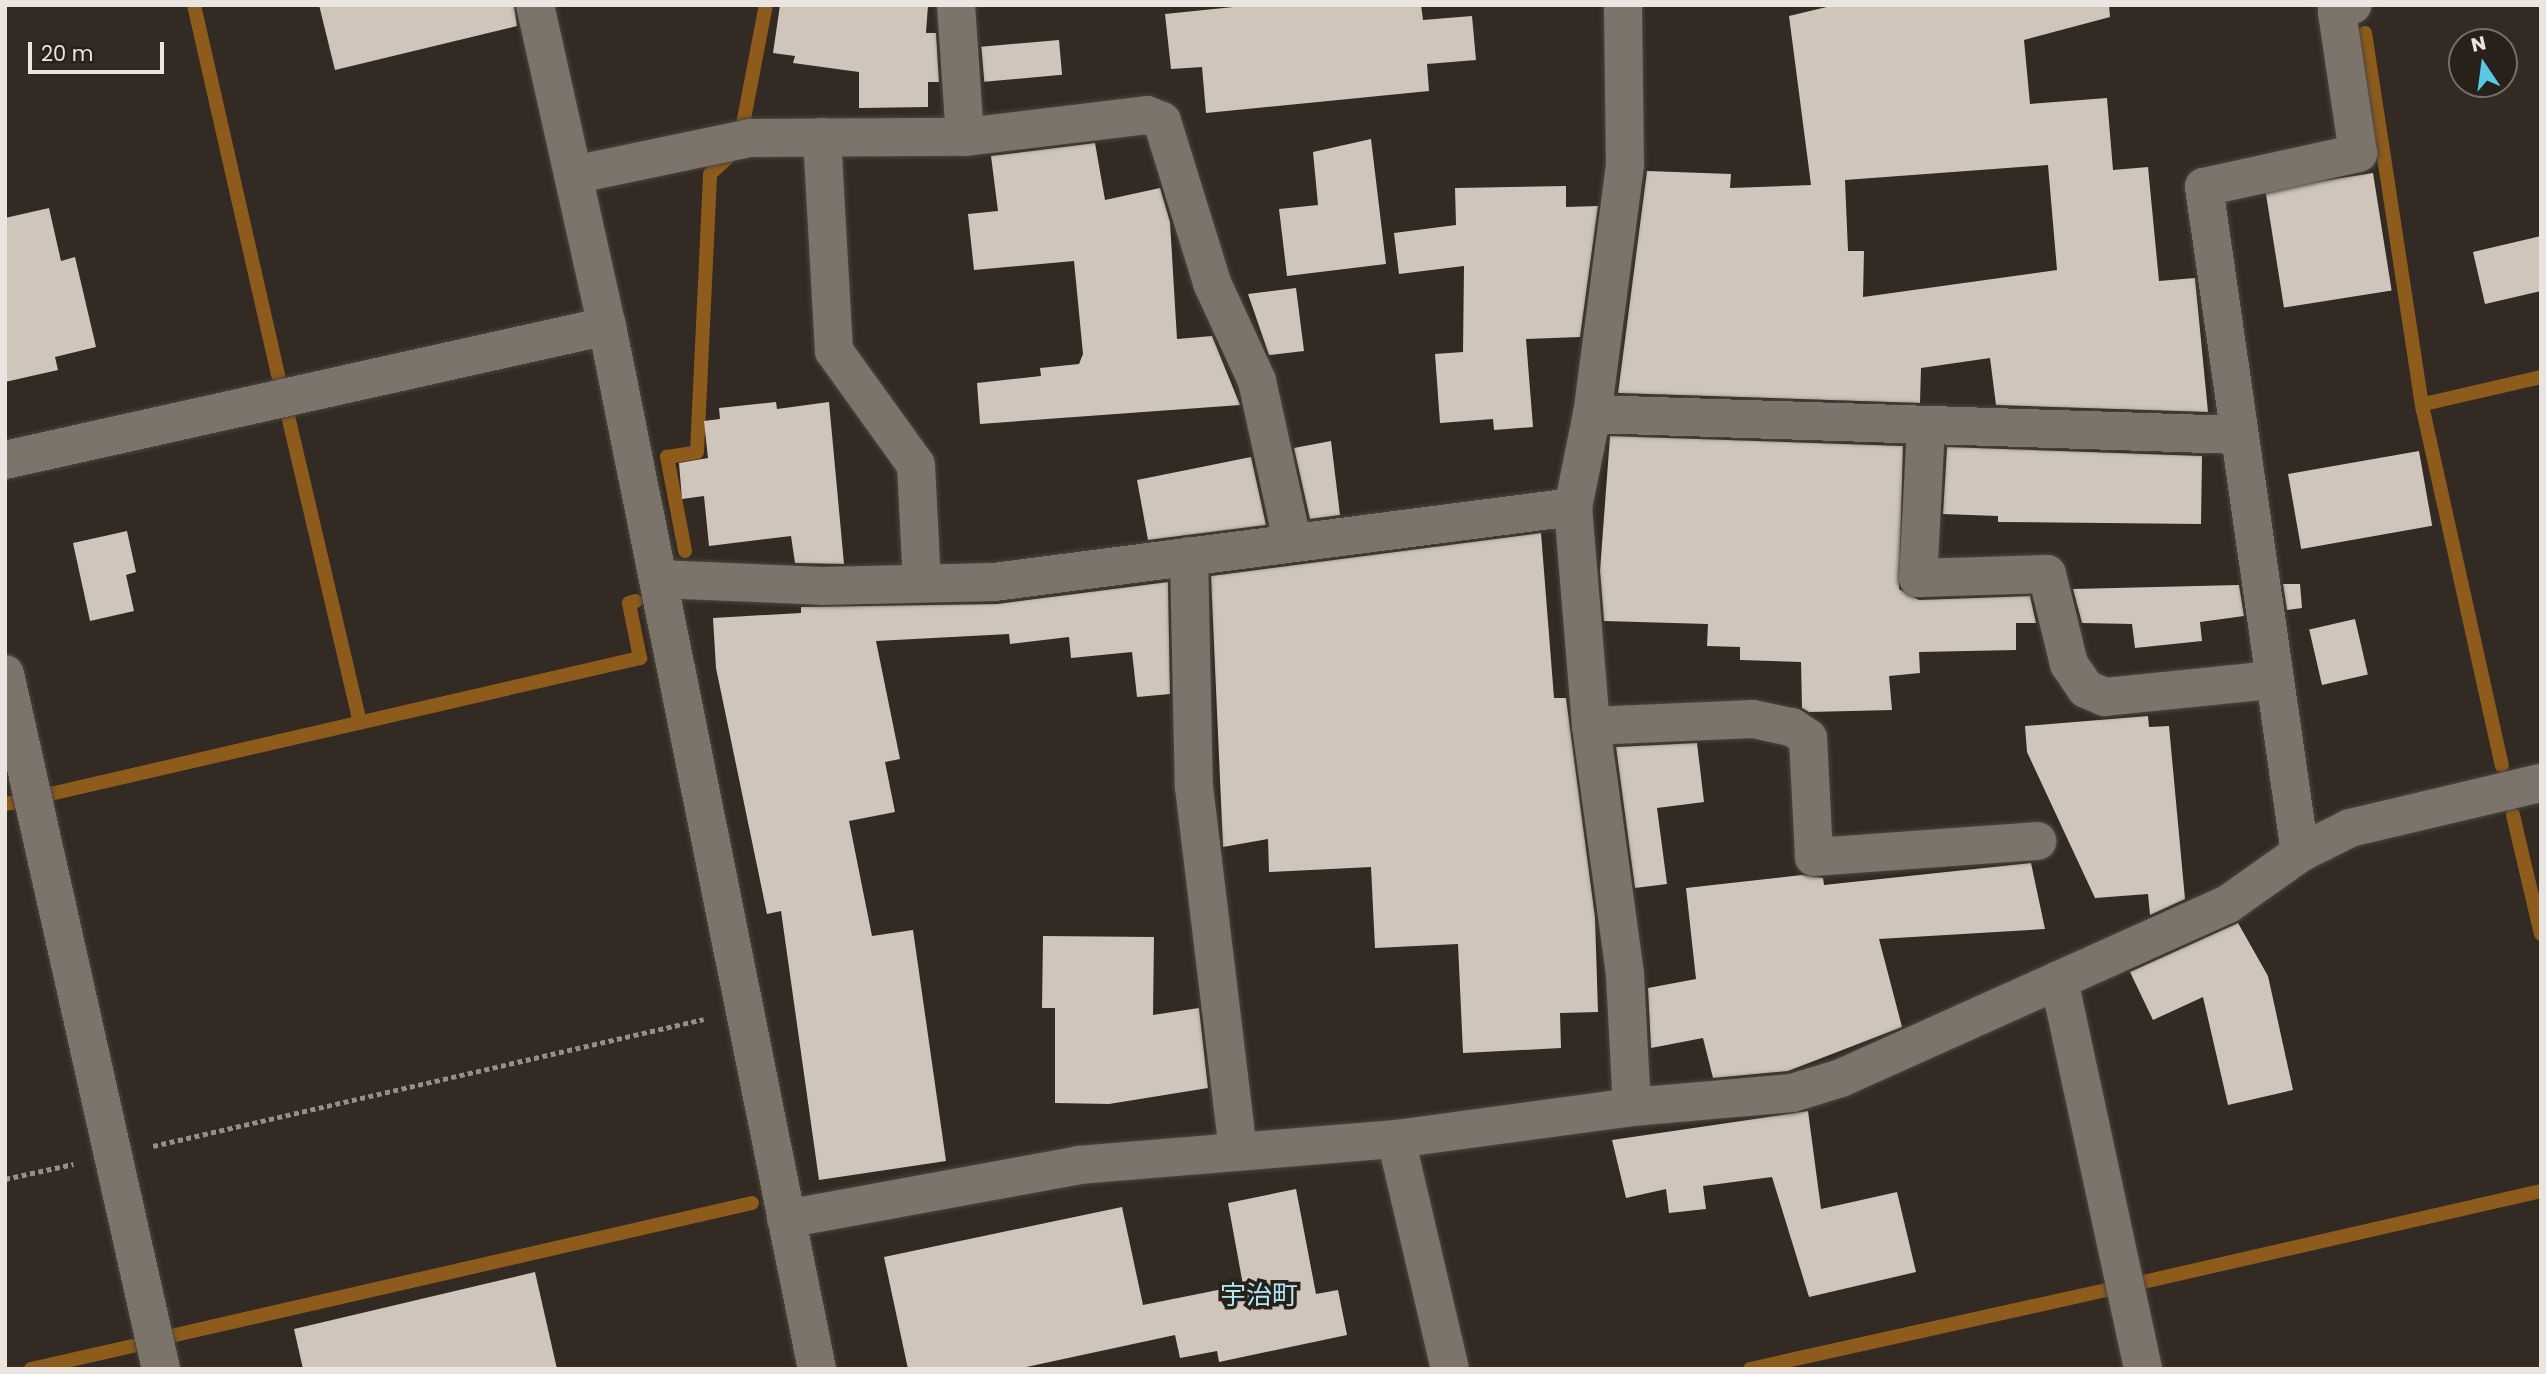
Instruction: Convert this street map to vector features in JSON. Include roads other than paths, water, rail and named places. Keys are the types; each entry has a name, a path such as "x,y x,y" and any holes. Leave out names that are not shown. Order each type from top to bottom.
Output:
{"street":[{"path":"535,5 607,326 817,1369"},
{"path":"956,5 965,137"},
{"path":"1623,5 1625,165 1592,414 1573,508 1591,726 1625,975 1632,1107"},
{"path":"2300,853 2270,680 2204,187 2358,153 2337,12 2352,5"},
{"path":"573,175 750,138 965,137 1147,115 1162,121 1212,283 1257,381 1292,540"},
{"path":"822,137 834,351 916,465 922,583"},
{"path":"5,460 607,326"},
{"path":"1592,414 1926,427 2237,435"},
{"path":"1926,427 1918,578 2047,574 2069,664 2086,689 2105,697 2270,680"},
{"path":"658,579 922,583 1096,571 1292,540 1573,508"},
{"path":"1189,556 1194,787 1238,1150"},
{"path":"5,674 161,1369"},
{"path":"1591,726 1753,719 1792,727 1808,738 1814,857 2037,841"},
{"path":"786,1219 1079,1165 1396,1139 1632,1107 1792,1093 1841,1078 2228,904 2300,853 2350,828 2541,783"},
{"path":"2059,980 2143,1369"},
{"path":"1396,1139 1450,1369"}],"waterway":[{"path":"194,5 278,376"},
{"path":"743,124 766,5"},
{"path":"2365,33 2423,410 2502,765"},
{"path":"685,551 667,457 697,452 710,174 729,156"},
{"path":"2424,404 2541,377"},
{"path":"289,420 360,723"},
{"path":"46,795 640,658 629,603 636,601"},
{"path":"5,804 18,802"},
{"path":"2513,815 2541,934"},
{"path":"2139,1283 2541,1191"},
{"path":"171,1336 752,1203"},
{"path":"1750,1369 2107,1290"},
{"path":"31,1369 141,1344"}],"district":[{"name":"宇治町","path":"1259,1296"}]}
